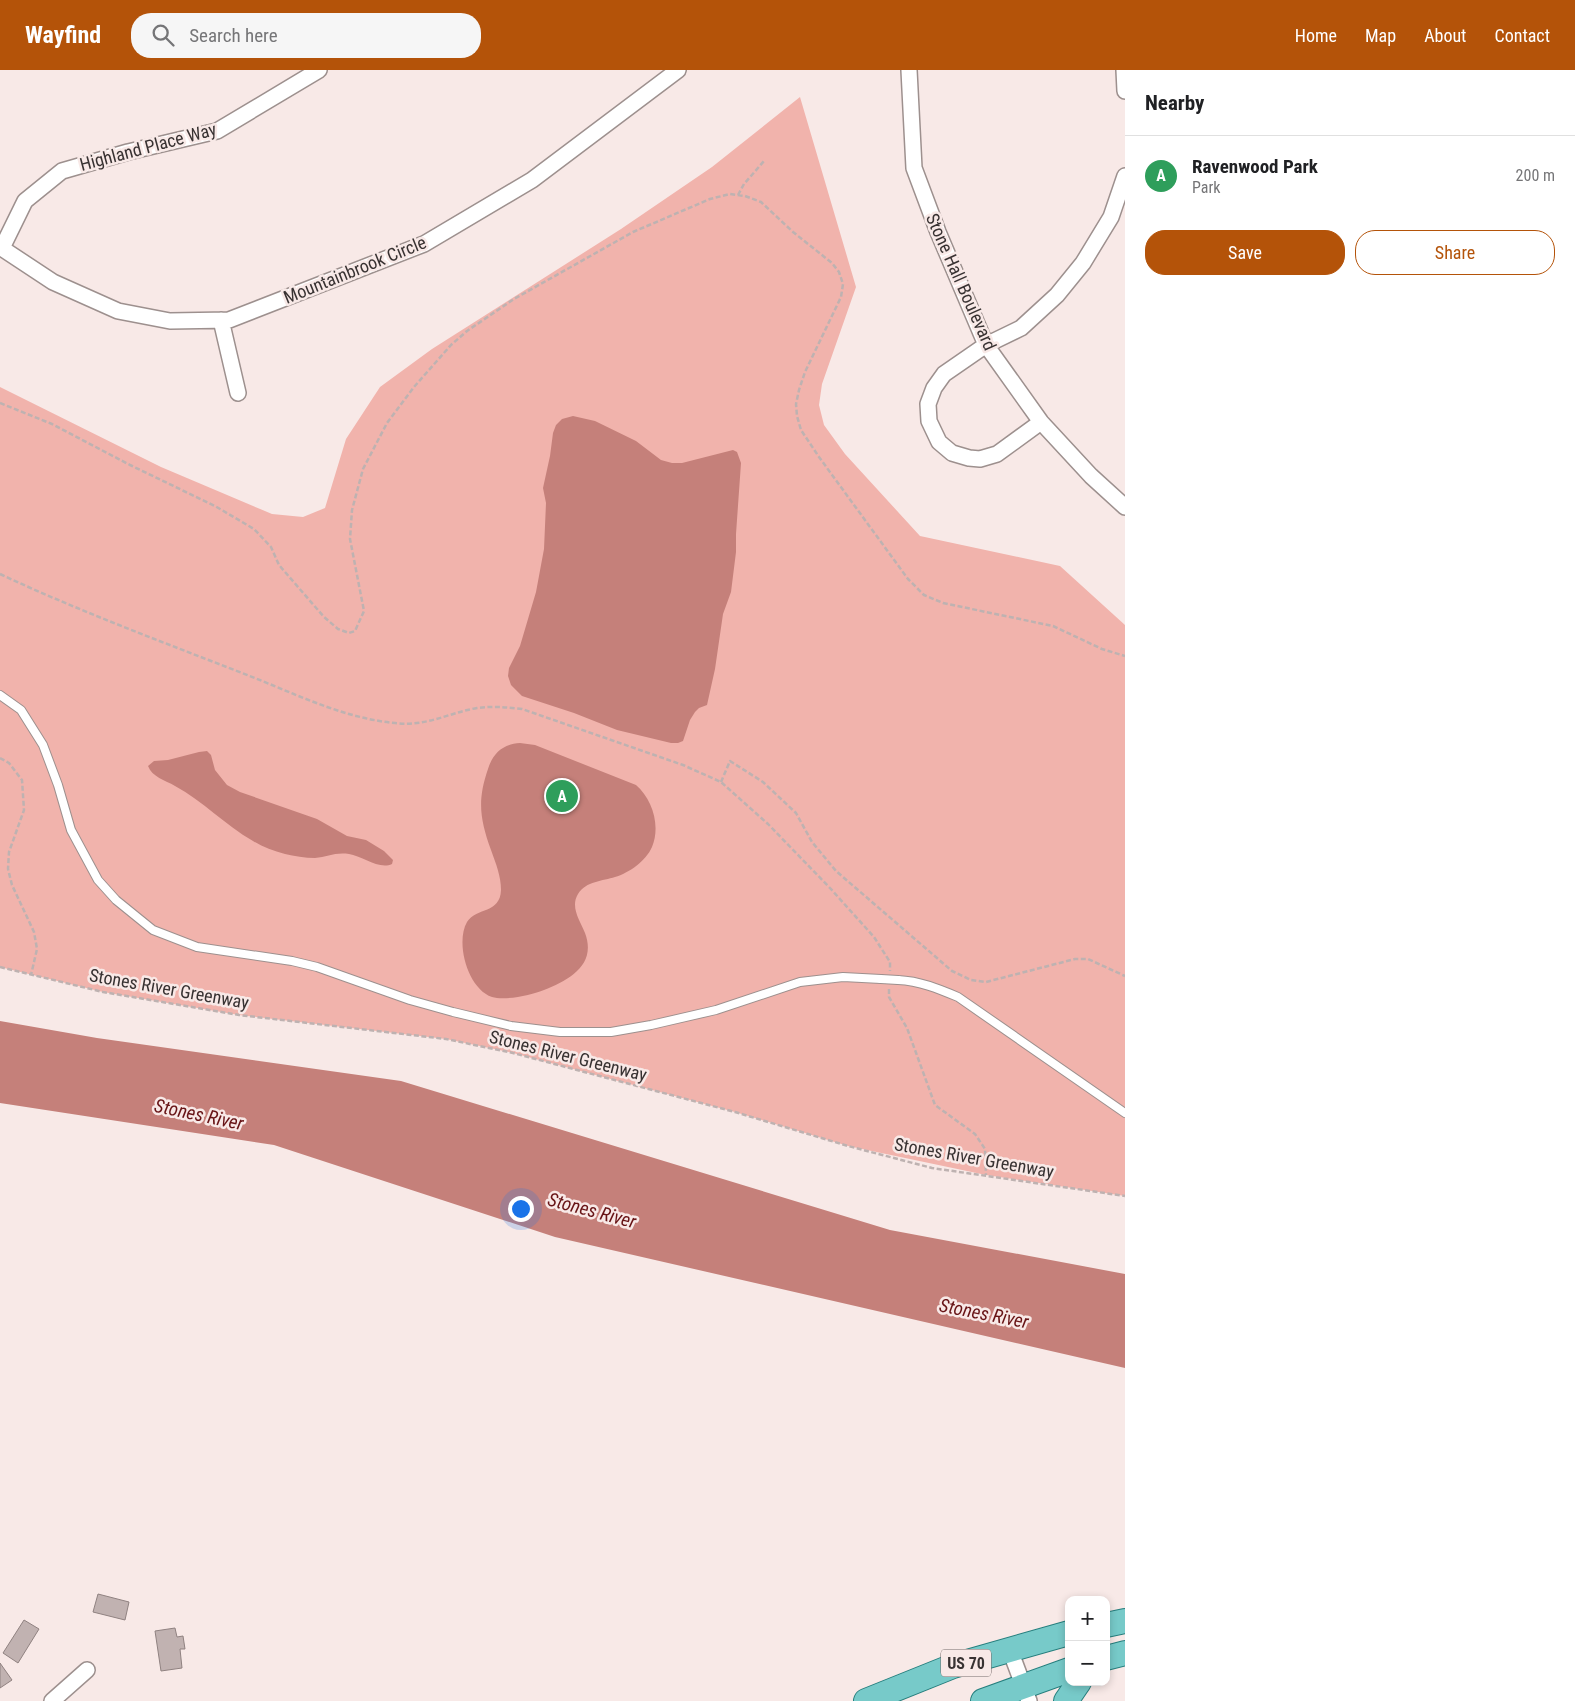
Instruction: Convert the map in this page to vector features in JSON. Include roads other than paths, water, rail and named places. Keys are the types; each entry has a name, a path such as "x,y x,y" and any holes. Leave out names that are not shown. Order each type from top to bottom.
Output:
{"main road":[{"path":"1110,1624 1125,1621"},
{"name":"US 70","path":"866,1701 954,1666 1065,1634"},
{"path":"1110,1657 1125,1652"},
{"name":"US 70","path":"983,1701 1027,1693 1065,1672"},
{"path":"1066,1701 1077,1686"}],"street":[{"name":"Highland Place Way","path":"1,247 25,201 62,171 128,152 217,131 320,70"},
{"name":"Mountainbrook Circle","path":"1,247 53,282 118,311 170,321 229,320 424,244 532,180 678,70"},
{"name":"Stone Hall Boulevard","path":"908,70 914,168 938,232 986,346 1041,422 1091,476 1125,507"},
{"path":"1124,70 1125,91"},
{"path":"1041,422 1002,451 986,458 963,457 948,450 939,442 931,427 928,415 930,398 934,388 944,374 986,346 1022,328 1057,295 1083,263 1111,218 1125,176"},
{"path":"221,320 238,393"},
{"path":"1010,1650 1027,1693"},
{"path":"52,1701 87,1670"}],"lane":[{"path":"0,695 21,710 43,744 58,785 71,830 98,880 116,900 153,930 197,947 292,961 317,967 410,1000 453,1012 511,1026 560,1032 610,1032 651,1025 716,1010 800,982 843,977 910,980 932,986 958,997 1125,1113"}],"water":[{"path":"573,416 595,421 636,441 661,460 682,463 733,450 737,452 741,463 736,552 731,592 723,614 715,669 707,705 695,712 690,720 683,741 678,743 617,730 574,713 522,696 511,685 508,676 509,668 520,646 536,592 544,549 546,503 543,488 553,433 556,425 562,419"},
{"path":"520,743 535,745 636,785 647,798 653,813 656,830 652,847 646,857 636,866 620,875 585,886 578,894 575,909 588,944 584,962 578,970 563,981 539,992 518,997 497,998 492,997 476,985 466,964 462,941 467,922 471,917 492,907 500,898 501,890 498,870 482,819 482,791 490,763 499,750 509,745"},
{"path":"207,751 211,755 215,770 227,785 240,792 317,819 347,836 366,840 384,851 393,860 392,864 376,864 349,854 307,858 268,849 243,835 185,792 156,776 148,766 154,761 168,760"},
{"name":"Stones River","path":"0,1021 97,1038 401,1081 890,1230 1125,1274 1125,1368 555,1237 274,1145 0,1103"}],"place":[{"name":"Ravenwood Park","path":"562,796"}]}
